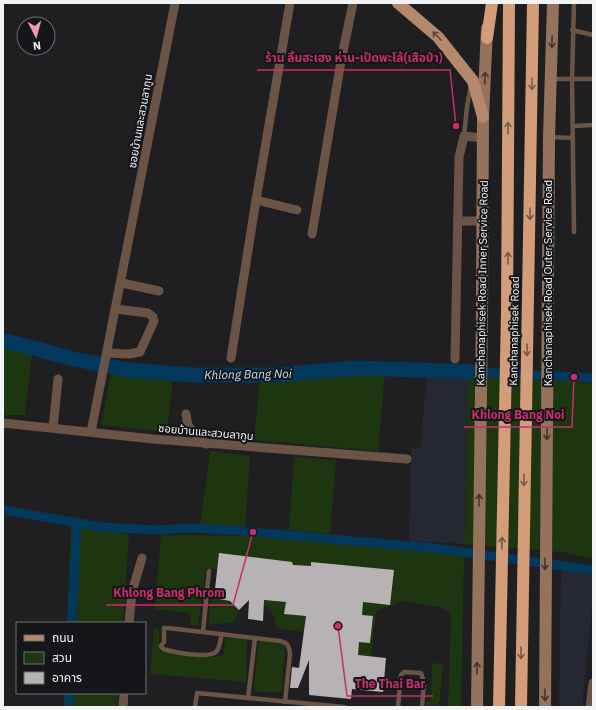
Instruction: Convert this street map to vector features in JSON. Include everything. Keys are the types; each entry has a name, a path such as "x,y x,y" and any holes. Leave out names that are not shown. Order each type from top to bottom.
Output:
{"highway":[{"path":"487,38 492,3"},
{"name":"Kanchanaphisek Road","path":"499,707 507,311 509,3"},
{"name":"Kanchanaphisek Road","path":"521,707 533,3"},
{"path":"533,25 538,3"}],"main road":[{"path":"398,3 438,36 473,81 483,117"},
{"name":"Kanchanaphisek Road Inner Service Road","path":"477,707 483,117 487,38 486,3"},
{"name":"Kanchanaphisek Road Outer Service Road","path":"545,707 549,311 549,137 552,79 553,3"}],"street":[{"name":"ซอยบ้านและสวนลากูน","path":"91,432 122,283 175,3"},
{"path":"231,358 256,200 290,3"},
{"path":"312,234 341,61 353,3"},
{"path":"454,359 459,157 464,136 483,138"},
{"path":"256,200 297,210"},
{"path":"458,221 482,221"},
{"path":"122,283 159,292"},
{"path":"107,358 140,352 154,321 153,317 148,313 116,309"},
{"path":"53,428 58,379"},
{"path":"186,414 188,426 206,444"},
{"name":"ซอยบ้านและสวนลากูน","path":"3,424 206,444 407,459"},
{"path":"129,622 132,592 142,558"},
{"path":"590,707 593,683"},
{"path":"123,707 124,694"}],"lane":[{"path":"574,3 572,30 574,232"},
{"path":"572,30 593,35"},
{"path":"552,79 593,79"},
{"path":"464,136 467,107 473,81"},
{"path":"573,126 593,125"},
{"path":"549,137 573,138"},
{"path":"203,632 209,571"},
{"path":"222,634 217,651 212,654 200,655 171,652 163,649 161,646 164,642 164,628 222,634 285,642 289,648 285,702"},
{"path":"248,698 255,638"},
{"path":"398,707 401,675 408,671 421,674 424,678 422,707"},
{"path":"195,707 197,693 344,707"}],"shaded area":[{"path":"427,374 468,375 465,544 409,541 411,448 420,449"},
{"path":"561,570 593,573 593,597 582,707 559,707"}],"green space":[{"path":"3,344 32,352 25,415 3,415"},
{"path":"357,371 385,372 378,451 254,440 260,379"},
{"path":"111,374 150,377 173,376 167,432 101,425"},
{"path":"468,375 561,380 593,384 593,559 562,552 465,544"},
{"path":"210,451 250,456 245,527 200,526"},
{"path":"294,457 336,460 330,534 289,530"},
{"path":"71,524 129,534 123,622 67,622"},
{"path":"161,535 264,536 464,555 461,707 448,707 451,617 448,611 441,607 403,601 376,611 370,665 350,664 356,593 206,568 198,625 190,625 191,613 155,609"},
{"path":"214,598 230,601 239,610 234,623 209,624 210,602"},
{"path":"264,600 286,602 284,614 306,616 304,632 277,628 274,615 264,606"},
{"path":"154,628 159,629 160,652 217,657 224,654 225,638 243,639 247,641 246,682 150,674"},
{"path":"261,641 281,644 285,647 282,691 256,691 254,688 258,646"},
{"path":"432,663 443,664 439,707 425,707 426,701 431,700"},
{"path":"64,694 118,694 117,707 64,707"}],"building":[{"path":"219,553 292,562 293,565 311,566 311,562 394,570 390,605 363,602 362,615 373,616 370,643 359,642 358,655 386,658 383,692 352,689 351,699 309,695 309,660 298,688 290,688 292,667 299,668 306,616 284,614 286,602 264,600 263,621 248,619 249,600 239,610 230,601 214,598"}],"waterway":[{"name":"Khlong Bang Noi","path":"3,340 74,359 128,370 190,375 277,375 356,368 477,372"},
{"name":"Khlong Bang Noi","path":"477,372 593,378"},
{"path":"3,510 102,527 156,530 194,528 253,532 433,548 593,570"},
{"path":"72,622 77,522"},
{"path":"69,694 69,707"}],"place":[{"name":"ร้าน ลิ้มฮะเฮง ห่าน-เป็ดพะโล้(เสือป่า)","path":"456,126"},
{"name":"Khlong Bang Noi","path":"574,377"},
{"name":"Khlong Bang Phrom","path":"253,532"},
{"name":"The Thai Bar","path":"338,626"}]}
